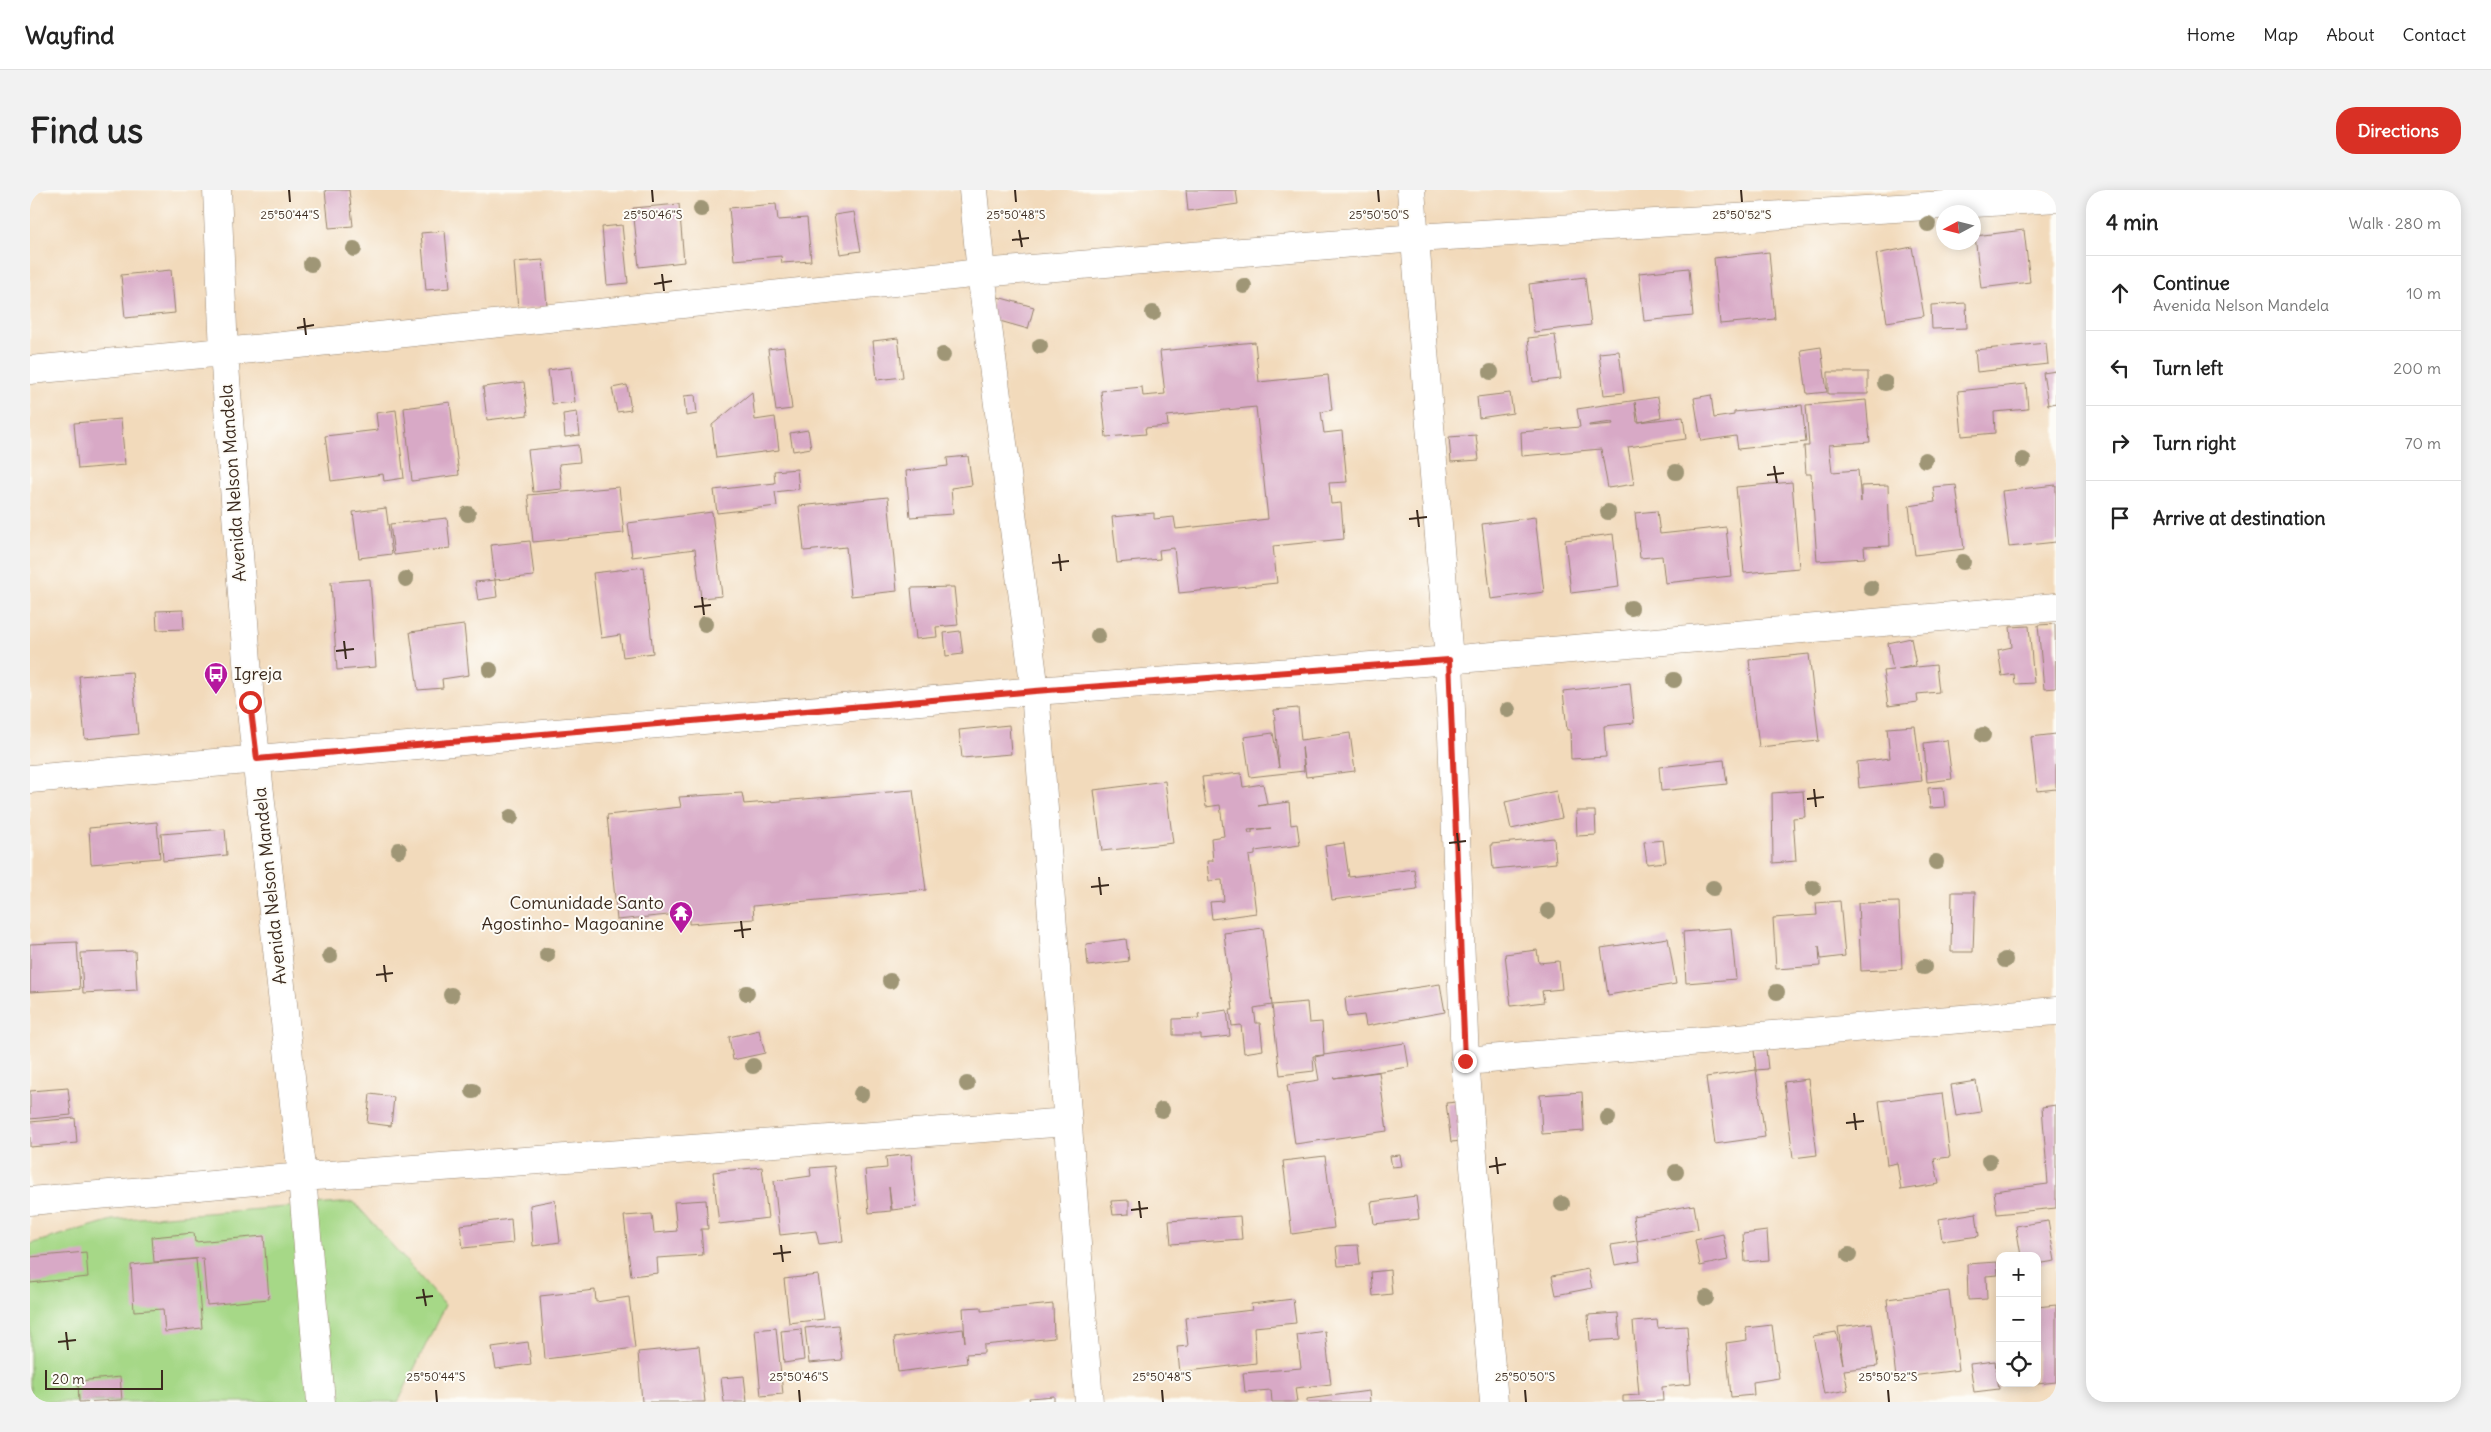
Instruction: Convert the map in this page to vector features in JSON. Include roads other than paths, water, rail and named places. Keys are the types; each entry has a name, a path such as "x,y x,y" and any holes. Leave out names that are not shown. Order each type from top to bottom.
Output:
{"street":[{"name":"Avenida Nelson Mandela","path":"217,190 224,352 250,702 302,1177 321,1402"},
{"path":"973,190 981,273 1035,691 1089,1402"},
{"path":"1411,190 1449,660 1465,1061 1494,1402"},
{"path":"30,370 224,352 981,273 1416,238 2056,198"},
{"path":"30,779 1035,691 1449,660 2056,607"},
{"path":"1465,1061 2056,1011"},
{"path":"30,1201 302,1177 1068,1122"}],"place":[{"name":"Igreja","path":"216,695"},
{"name":"Comunidade Santo Agostinho- Magoanine","path":"681,934"}]}
